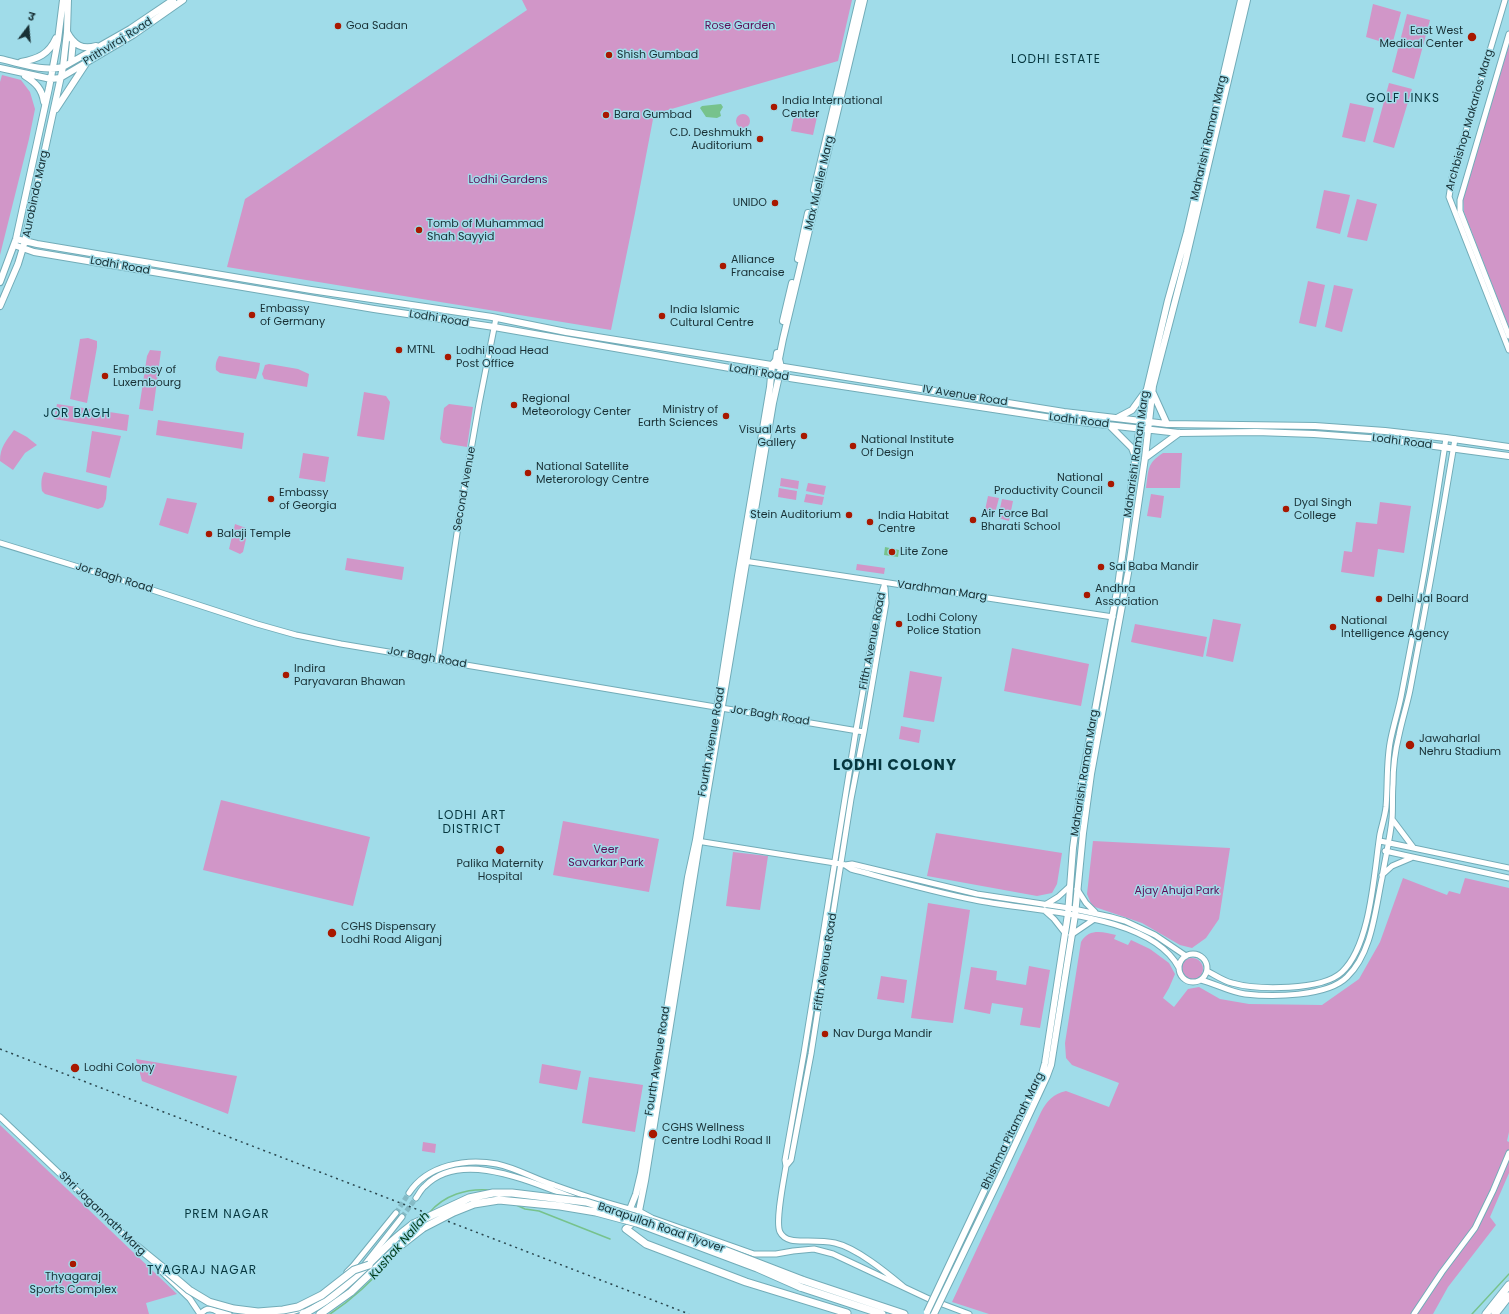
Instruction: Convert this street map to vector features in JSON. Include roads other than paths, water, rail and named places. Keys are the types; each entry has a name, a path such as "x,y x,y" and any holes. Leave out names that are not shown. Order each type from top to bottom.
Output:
{"highway":[{"name":"Barapullah Road Flyover","path":"304,1314 320,1306 335,1295 369,1265 387,1246 413,1224 469,1198 493,1193 512,1193 592,1204 654,1223 801,1283 820,1294 882,1314"},
{"name":"Barapullah Road Flyover","path":"320,1314 351,1292 396,1249 423,1228 454,1212 474,1204 499,1200 560,1206 596,1212 637,1223 801,1283 904,1314"},
{"path":"626,1229 646,1244 746,1282 847,1313"},
{"path":"135,1245 189,1290 209,1302 234,1309 258,1312 298,1307 322,1295 354,1270 369,1265"},
{"path":"1486,1314 1509,1285"},
{"path":"816,1303 820,1294"},
{"path":"1495,1314 1509,1296"},
{"path":"836,1310 840,1300"}],"main road":[{"name":"Aurobindo Marg","path":"0,282 16,239 53,70 63,0"},
{"name":"Aurobindo Marg","path":"0,306 25,241 63,67 67,32 68,0"},
{"name":"Prithviraj Road","path":"53,70 79,59 102,44 130,30 173,0"},
{"name":"Prithviraj Road","path":"0,68 51,79 60,78 133,35 183,0"},
{"name":"Max Mueller Marg","path":"772,365 776,360 802,241 859,0"},
{"name":"Max Mueller Marg","path":"780,376 780,359 783,339 864,0"},
{"name":"Maharishi Raman Marg","path":"1075,913 1082,833 1091,774 1128,573 1149,422 1149,391 1168,300 1187,232 1241,0"},
{"name":"Maharishi Raman Marg","path":"1068,911 1073,848 1083,774 1113,617 1140,421 1185,264 1247,0"},
{"path":"18,63 32,60 44,55 53,44 59,30"},
{"path":"67,32 73,41 82,48 102,44"},
{"path":"72,62 73,41"},
{"path":"0,59 53,70"},
{"path":"53,113 87,62"},
{"path":"20,73 40,88 44,108"},
{"name":"Lodhi Road","path":"16,239 221,275 496,318 566,332 781,367"},
{"name":"Lodhi Road","path":"14,245 42,253 284,294 494,327 770,375 1072,421 1179,434 1256,432 1314,434 1382,439 1509,456"},
{"name":"Fourth Avenue Road","path":"626,1229 637,1218 651,1146 698,841 764,438 772,365"},
{"name":"IV Avenue Road","path":"781,367 1064,412 1149,422"},
{"name":"Fourth Avenue Road","path":"764,438 780,376"},
{"path":"1118,418 1132,410 1149,391 1167,424"},
{"name":"Lodhi Road","path":"1149,422 1167,424 1315,426 1385,431 1507,446"},
{"path":"1109,425 1132,448 1136,458"},
{"path":"1144,458 1179,434"},
{"name":"Fourth Avenue Road","path":"626,1229 627,1217 634,1199 641,1173 688,877 698,841"},
{"name":"Bhishma Pitamah Marg","path":"934,1314 1001,1175 1051,1065 1068,934 1068,911"},
{"name":"Bhishma Pitamah Marg","path":"926,1314 993,1172 1042,1074 1068,934 1075,913"}],"street":[{"name":"Archbishop Makarios Marg","path":"1504,0 1452,178 1449,197 1509,350"},
{"name":"Archbishop Makarios Marg","path":"1509,34 1460,200 1460,211 1509,336"},
{"name":"Second Avenue","path":"438,660 459,518 496,318"},
{"path":"1207,971 1230,983 1279,988 1313,985 1334,979 1349,965 1362,937 1386,808 1390,739 1401,697 1410,651 1432,529 1446,438"},
{"path":"843,865 852,864 977,894 1045,905 1124,928 1162,947 1171,955 1179,968 1181,975 1187,981 1194,982 1201,980 1233,991 1279,995 1315,992 1337,985 1347,978 1355,969 1369,939 1392,819 1393,782 1399,734 1410,690 1455,439"},
{"name":"Jor Bagh Road","path":"0,543 289,633 341,644 864,732"},
{"name":"Vardhman Marg","path":"744,561 1113,617"},
{"name":"Fifth Avenue Road","path":"885,583 879,602 856,730 785,1160 786,1166 778,1221 780,1233 784,1237 794,1241 827,1242 845,1246 875,1264 904,1287"},
{"name":"Fifth Avenue Road","path":"786,1166 791,1160 811,1054 843,865 851,799 886,604 885,583"},
{"path":"1392,819 1413,847"},
{"path":"698,841 835,863 843,865 851,870 962,898 1044,911 1068,911"},
{"path":"1380,841 1509,868"},
{"path":"1379,850 1509,878"},
{"path":"1382,875 1392,866 1406,859 1414,858"},
{"path":"1045,905 1058,897 1070,886"},
{"path":"1077,888 1086,903 1096,913"},
{"path":"1044,911 1068,934 1093,920"},
{"path":"1075,913 1096,913 1125,921 1155,935 1186,956 1194,955 1201,957 1206,963 1207,971 1201,980"},
{"path":"1179,968 1186,956"},
{"name":"Shri Jagannath Marg","path":"0,1117 184,1293 200,1314"},
{"path":"1414,1314 1442,1272 1475,1228 1493,1192 1509,1152"},
{"path":"410,1193 419,1180 434,1171 459,1164 481,1162 506,1166 560,1187 639,1211 652,1218 754,1254 776,1254 804,1250 814,1250 833,1254 929,1299 969,1314"},
{"path":"416,1198 424,1186 443,1174 472,1169 486,1170 503,1173 627,1217 652,1218"},
{"path":"259,1314 282,1309 300,1302 321,1292 333,1284 353,1266 396,1213"},
{"path":"286,1314 299,1310 323,1298 359,1271 402,1217"},
{"path":"200,1314 210,1309 229,1314"}],"waterway":[{"name":"Kushak Nallah","path":"429,1213 449,1197 456,1194 473,1190 490,1190"},
{"name":"Kushak Nallah","path":"514,1204 525,1209 539,1211 610,1239"},
{"name":"Kushak Nallah","path":"413,1231 419,1225"},
{"name":"Kushak Nallah","path":"330,1314 362,1289 391,1259"},
{"path":"1472,1314 1509,1274"}],"tunnel":[{"path":"396,1213 409,1193"},
{"path":"402,1217 416,1198"}],"railway":[{"path":"0,1049 689,1314"}],"place":[{"name":"Goa Sadan","path":"338,26"},
{"name":"East West Medical Center","path":"1472,37"},
{"name":"Shish Gumbad","path":"609,55"},
{"name":"India International Center","path":"774,107"},
{"name":"Bara Gumbad","path":"606,115"},
{"name":"C.D. Deshmukh Auditorium","path":"760,139"},
{"name":"UNIDO","path":"775,203"},
{"name":"Tomb of Muhammad Shah Sayyid","path":"419,230"},
{"name":"Alliance Francaise","path":"723,266"},
{"name":"Embassy of Germany","path":"252,315"},
{"name":"India Islamic Cultural Centre","path":"662,316"},
{"name":"MTNL","path":"399,350"},
{"name":"Lodhi Road Head Post Office","path":"448,357"},
{"name":"Embassy of Luxembourg","path":"105,376"},
{"name":"Regional Meteorology Center","path":"514,405"},
{"name":"Ministry of Earth Sciences","path":"726,416"},
{"name":"Visual Arts Gallery","path":"804,436"},
{"name":"National Institute Of Design","path":"853,446"},
{"name":"National Satellite Meterorology Centre","path":"528,473"},
{"name":"National Productivity Council","path":"1111,484"},
{"name":"Embassy of Georgia","path":"271,499"},
{"name":"Dyal Singh College","path":"1286,509"},
{"name":"Stein Auditorium","path":"849,515"},
{"name":"Air Force Bal Bharati School","path":"973,520"},
{"name":"India Habitat Centre","path":"870,522"},
{"name":"Balaji Temple","path":"209,534"},
{"name":"Lite Zone","path":"892,552"},
{"name":"Sai Baba Mandir","path":"1101,567"},
{"name":"Andhra Association","path":"1087,595"},
{"name":"Delhi Jal Board","path":"1379,599"},
{"name":"Lodhi Colony Police Station","path":"899,624"},
{"name":"National Intelligence Agency","path":"1333,627"},
{"name":"Indira Paryavaran Bhawan","path":"286,675"},
{"name":"Jawaharlal Nehru Stadium","path":"1410,745"},
{"name":"Palika Maternity Hospital","path":"500,850"},
{"name":"CGHS Dispensary Lodhi Road Aliganj","path":"332,933"},
{"name":"Nav Durga Mandir","path":"825,1034"},
{"name":"Lodhi Colony","path":"75,1068"},
{"name":"CGHS Wellness Centre Lodhi Road II","path":"653,1134"},
{"name":"Thyagaraj Sports Complex","path":"73,1264"}],"district":[{"name":"LODHI ESTATE","path":"1056,60"},
{"name":"GOLF LINKS","path":"1403,99"},
{"name":"JOR BAGH","path":"77,414"},
{"name":"LODHI COLONY","path":"895,766"},
{"name":"LODHI ART DISTRICT","path":"472,823"},
{"name":"PREM NAGAR","path":"227,1215"},
{"name":"TYAGRAJ NAGAR","path":"202,1271"}],"park label":[{"name":"Rose Garden","path":"740,26"},
{"name":"Lodhi Gardens","path":"508,180"},
{"name":"Veer Savarkar Park","path":"606,856"},
{"name":"Ajay Ahuja Park","path":"1177,891"}]}
